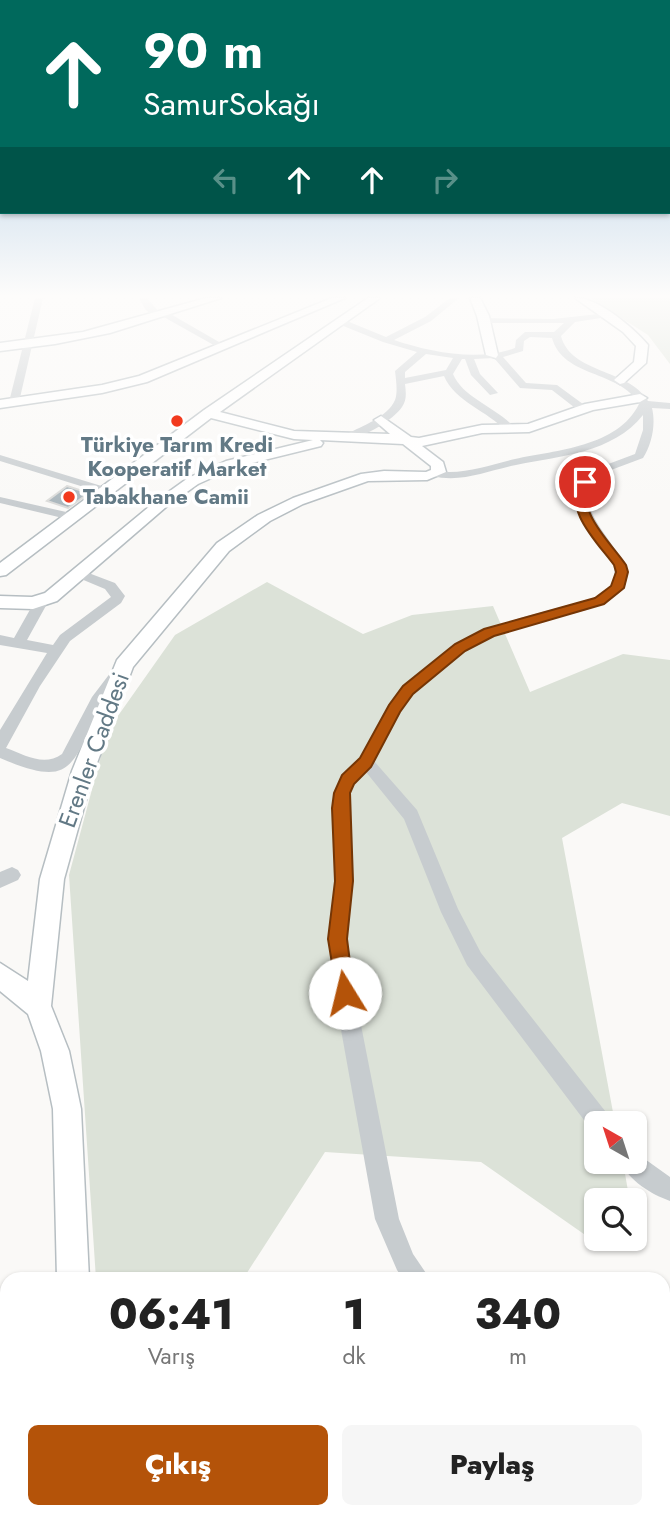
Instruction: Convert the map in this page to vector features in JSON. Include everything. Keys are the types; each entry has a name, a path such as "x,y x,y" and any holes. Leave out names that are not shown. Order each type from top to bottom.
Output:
{"street":[{"path":"14,402 22,369"},
{"path":"0,404 129,383 165,369"},
{"path":"0,571 104,490 271,369"},
{"path":"0,602 41,602 51,597 180,490 208,474 244,460 351,436 381,419 396,409 401,401 401,369"},
{"path":"400,382 449,372 451,369"},
{"path":"473,369 483,383 494,388"},
{"path":"507,369 526,387 554,387 583,409"},
{"path":"413,1272 405,1262 387,1219 341,974 338,939 343,905 345,856 341,801 348,780 366,762 408,690 460,648 489,632 599,601 617,588 622,572 620,565 587,520 580,503 580,489 599,471 632,460 642,452 650,419 642,401 620,380 593,369"},
{"path":"620,380 633,369"},
{"path":"449,372 455,388 492,412 510,429"},
{"path":"505,381 517,380"},
{"path":"381,419 438,465 436,474 464,477 515,462 584,449 605,440 636,418 642,401"},
{"path":"209,413 294,435 408,441 446,438 482,429 543,425 583,409 642,401 670,406"},
{"path":"3,461 104,490"},
{"name":"Erenler Caddesi","path":"38,1006 45,924 54,868 90,749 124,665 223,547 264,518 298,501 366,477 436,474"},
{"path":"0,500 71,516"},
{"path":"0,744 55,650 65,638 118,596 110,586 78,573"},
{"path":"19,642 41,602"},
{"path":"0,640 55,650"},
{"path":"0,752 45,767 54,768 62,764 68,758 97,701 124,665"},
{"path":"366,762 411,815 450,912 474,958 591,1111"},
{"path":"0,975 38,1006 55,1051 67,1110 73,1272"},
{"path":"644,1174 670,1190"}],"shaded area":[{"path":"267,582 363,634 412,615 493,606 530,692 623,654 670,660 670,816 622,803 562,838 613,1111 584,1111 584,1174 625,1174 627,1188 584,1188 584,1234 481,1162 325,1152 248,1272 96,1272 69,875 108,730 175,635"}],"building":[{"name":"Tabakhane Camii","path":"67,486 89,493 68,508 47,501"}],"place":[{"name":"Türkiye Tarım Kredi Kooperatif Market","path":"177,421"},
{"name":"Tabakhane Camii","path":"69,497"}],"route":[{"path":"345,993 338,939 343,905 345,856 340,808 342,793 348,780 366,762 382,730 408,690 460,648 489,632 599,601 617,588 621,580 620,565 587,520 580,503 580,489 585,482"}]}
